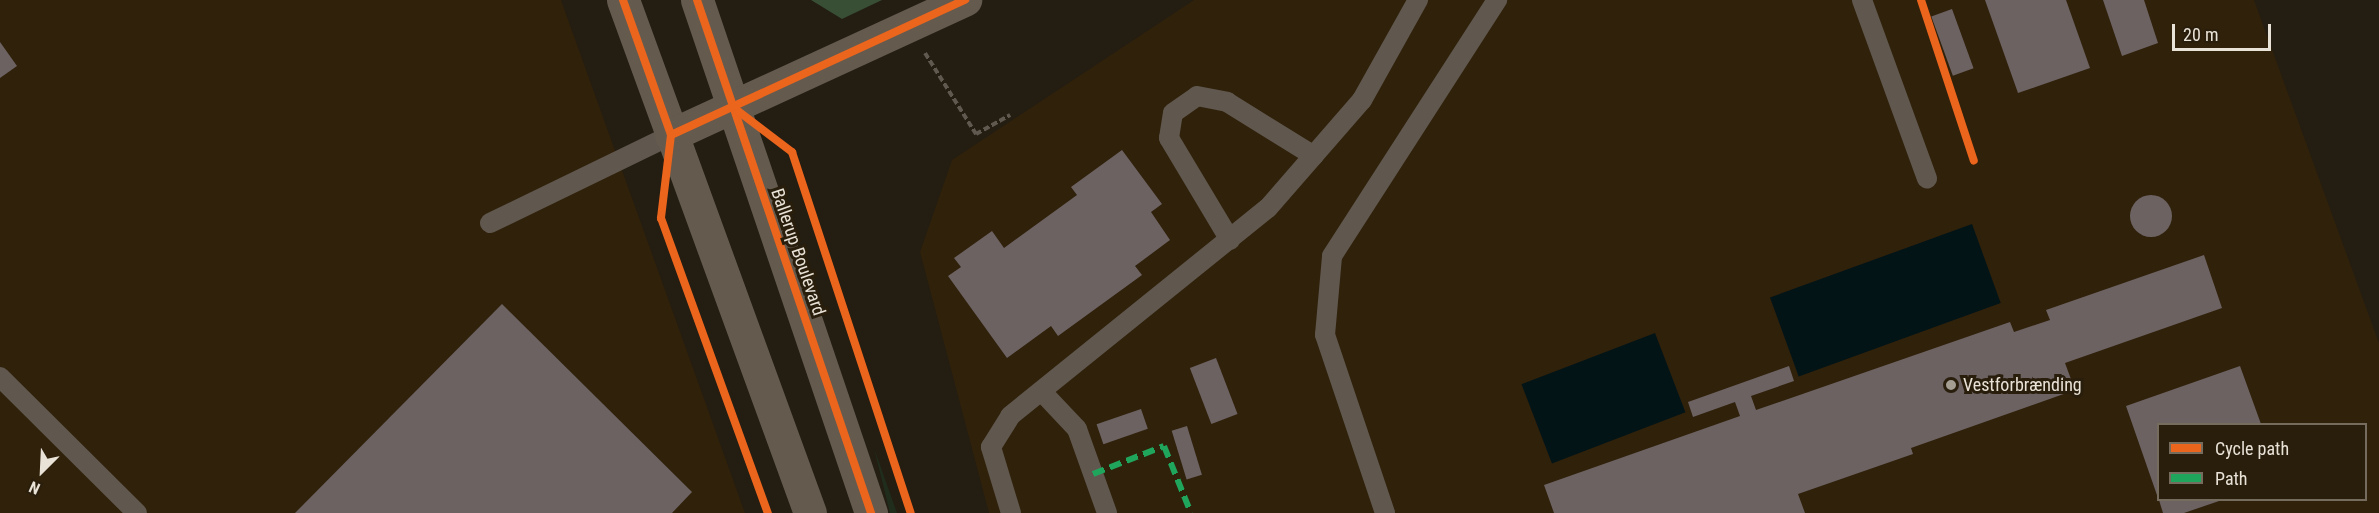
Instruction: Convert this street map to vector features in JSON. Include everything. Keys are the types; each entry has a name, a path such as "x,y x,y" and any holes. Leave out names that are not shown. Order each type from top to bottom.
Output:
{"street":[{"path":"623,0 810,513"},
{"name":"Ballerup Boulevard","path":"697,0 871,513"},
{"path":"671,135 913,26 965,0"}],"lane":[{"path":"1011,513 991,447 1010,417 1044,394 1268,208 1362,100 1418,0"},
{"path":"1385,513 1325,335 1332,256 1497,0"},
{"path":"1862,0 1927,179"},
{"path":"1230,240 1169,138 1173,113 1197,96 1227,102 1314,156"},
{"path":"490,222 671,135"},
{"path":"0,377 136,513"},
{"path":"1044,394 1077,429 1107,513"}],"path":[{"path":"913,26 937,79 976,134 1010,115"}],"shaded area":[{"path":"0,0 561,0 745,513 0,513"},
{"path":"1194,0 2254,0 2379,343 2379,513 989,513 920,252 952,160"},
{"path":"1972,224 2001,303 1799,376 1770,298"},
{"path":"1655,333 1685,412 1552,464 1521,384"}],"green space":[{"path":"811,0 882,0 842,19"},
{"path":"874,448 897,513 890,513"}],"building":[{"path":"1985,0 2066,0 2090,68 2018,93"},
{"path":"2103,0 2144,0 2158,43 2122,56"},
{"path":"1952,9 1974,68 1953,76 1931,17"},
{"path":"0,42 17,66 0,78"},
{"path":"1122,150 1162,204 1151,212 1170,240 1135,266 1142,275 1058,336 1051,326 1007,358 948,276 961,267 954,258 992,231 1004,248 1077,195 1071,187"},
{"path":"2151,195 2159,196 2166,201 2171,208 2171,224 2166,231 2159,236 2151,237 2143,236 2136,231 2131,224 2130,216 2131,208 2136,201 2143,196"},
{"name":"Vestforbrænding","path":"2204,255 2222,308 2065,363 2075,390 1911,448 1913,454 1798,494 1805,513 1554,513 1544,485 1740,416 1735,402 1693,417 1688,402 1789,366 1794,381 1751,396 1756,410 2010,322 2014,332 2050,320 2046,310"},
{"path":"502,304 692,492 672,513 295,513"},
{"path":"1216,358 1238,414 1211,424 1190,368"},
{"path":"2240,366 2261,423 2157,423 2157,495 2126,406"},
{"path":"1141,409 1148,429 1103,444 1097,424"},
{"path":"1187,426 1202,475 1187,479 1172,431"},
{"path":"2159,501 2219,501 2184,513 2163,513"}],"marked path":[{"path":"1093,474 1164,446 1191,513"}],"cycle path":[{"path":"623,0 671,135 661,218 768,513"},
{"path":"697,0 871,513"},
{"path":"671,135 965,0"},
{"path":"1921,0 1974,161"},
{"path":"734,108 792,152 911,513"}],"place":[{"name":"Vestforbrænding","path":"1951,385"}]}
